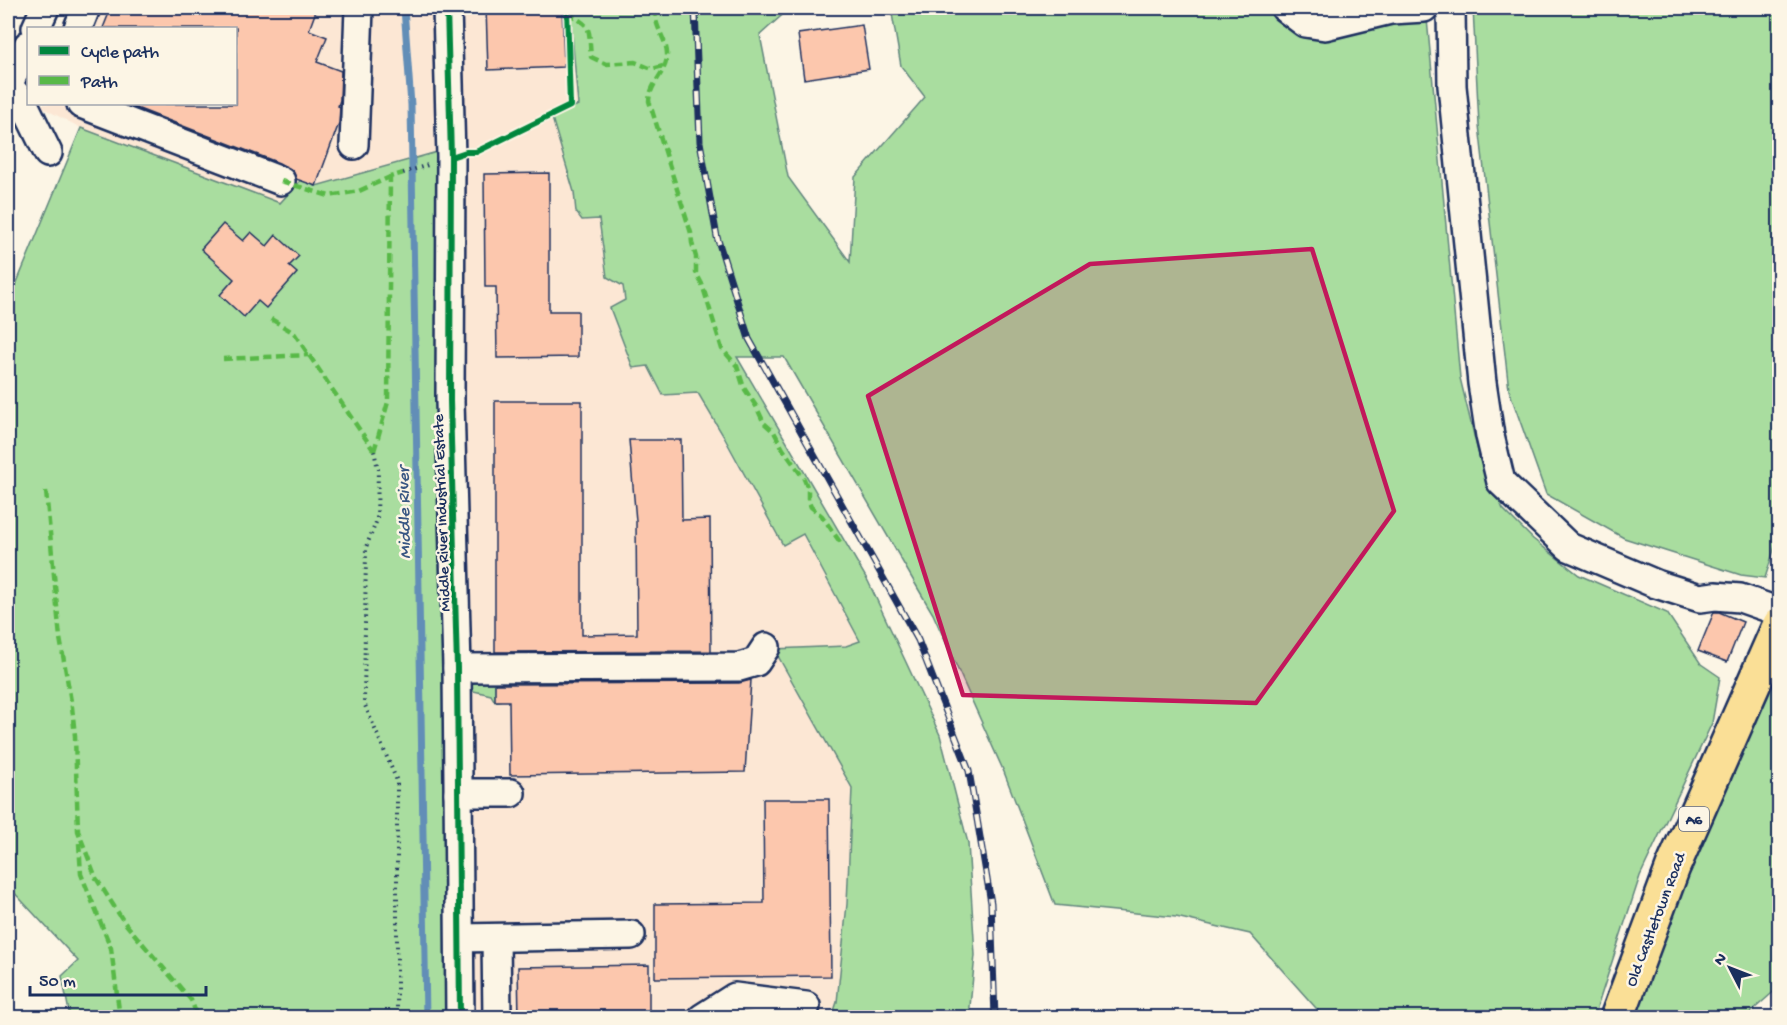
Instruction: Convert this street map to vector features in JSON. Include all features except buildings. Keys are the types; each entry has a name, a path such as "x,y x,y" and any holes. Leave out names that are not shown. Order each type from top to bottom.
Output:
{"highway":[{"name":"Old Castletown Road","path":"1617,1017 1673,867 1779,624"}],"street":[{"path":"36,27 45,8"},
{"path":"78,27 86,8"},
{"path":"354,146 359,8"},
{"name":"Middle River Industrial Estate","path":"447,8 451,157 450,401 457,668 460,1017"},
{"path":"1285,8 1305,23 1325,26 1391,10 1424,8"},
{"path":"1451,8 1452,86 1482,383 1490,436 1501,482 1569,547 1656,584 1700,598 1715,596 1740,598 1779,612"},
{"path":"21,68 24,104 48,153"},
{"path":"84,105 281,181"},
{"path":"457,668 739,667 756,662 766,647"},
{"path":"458,793 511,793"},
{"path":"460,938 630,935"},
{"path":"496,938 497,1017"},
{"path":"702,1017 735,997 806,1006"}],"path":[{"path":"403,173 426,166"},
{"path":"374,452 378,469 377,520 366,547 364,703 398,781 397,1017"}],"highlighted area":[{"path":"1312,249 1394,511 1256,703 963,695 868,396 1090,264"}],"shaded area":[{"path":"69,8 570,8 578,105 552,118 574,192 576,212 599,218 607,277 623,286 633,368 648,366 663,395 698,393 783,544 802,534 860,642 959,1017 447,1017 443,660 436,453 436,152 316,186 301,181 280,203 81,128 40,105 237,105 237,27 60,27"}],"green space":[{"path":"570,8 790,8 760,35 788,177 850,262 855,177 925,97 901,66 891,8 1426,8 1460,378 1480,460 1503,509 1533,539 1579,575 1667,613 1701,664 1720,677 1712,723 1640,876 1594,1017 1324,1017 1250,934 1176,917 1055,905 1004,772 933,614 784,357 737,357 868,581 940,735 968,843 975,955 969,1017 832,1017 837,1002 847,904 852,788 774,649 846,646 860,641 803,534 783,545 698,393 663,395 648,366 633,368 610,308 625,300 623,286 607,277 599,219 582,220 576,212 574,192 552,118 578,105"},
{"path":"1473,8 1779,8 1780,531 1765,578 1741,575 1624,538 1546,494 1509,390 1479,125"},
{"path":"81,128 280,203 301,180 316,186 437,152 436,453 443,660 447,1017 70,1017 62,976 78,961 8,886 8,304"},
{"path":"1779,657 1779,987 1745,1017 1632,1018 1671,897"},
{"path":"500,678 500,701 495,702 491,695 469,690 469,681"}],"waterway":[{"name":"Middle River","path":"404,8 411,105 426,1018"}],"railway":[{"path":"695,8 700,142 717,237 749,339 918,640 969,771 991,903 995,1018"}],"marked path":[{"path":"657,8 657,25 666,47 667,60 652,88 649,101 691,233 696,257 696,273 702,284 722,349 737,366 744,388 764,423 774,432 804,479 811,507 822,516 842,545"},
{"path":"567,13 586,25 591,57 606,64 635,62 652,69 667,65"},
{"path":"374,451 388,402 390,177 403,173"},
{"path":"281,181 329,196 359,191 390,177"},
{"path":"271,319 294,333 374,451"},
{"path":"223,359 308,355"},
{"path":"46,491 60,638 75,736 78,831 96,878 124,922 191,1000 198,1018"},
{"path":"79,843 81,874 111,948 120,1018"}],"cycle path":[{"path":"447,8 451,157 450,401 457,668 460,1018"},
{"path":"451,157 466,152 476,152 570,106 567,8"}]}
